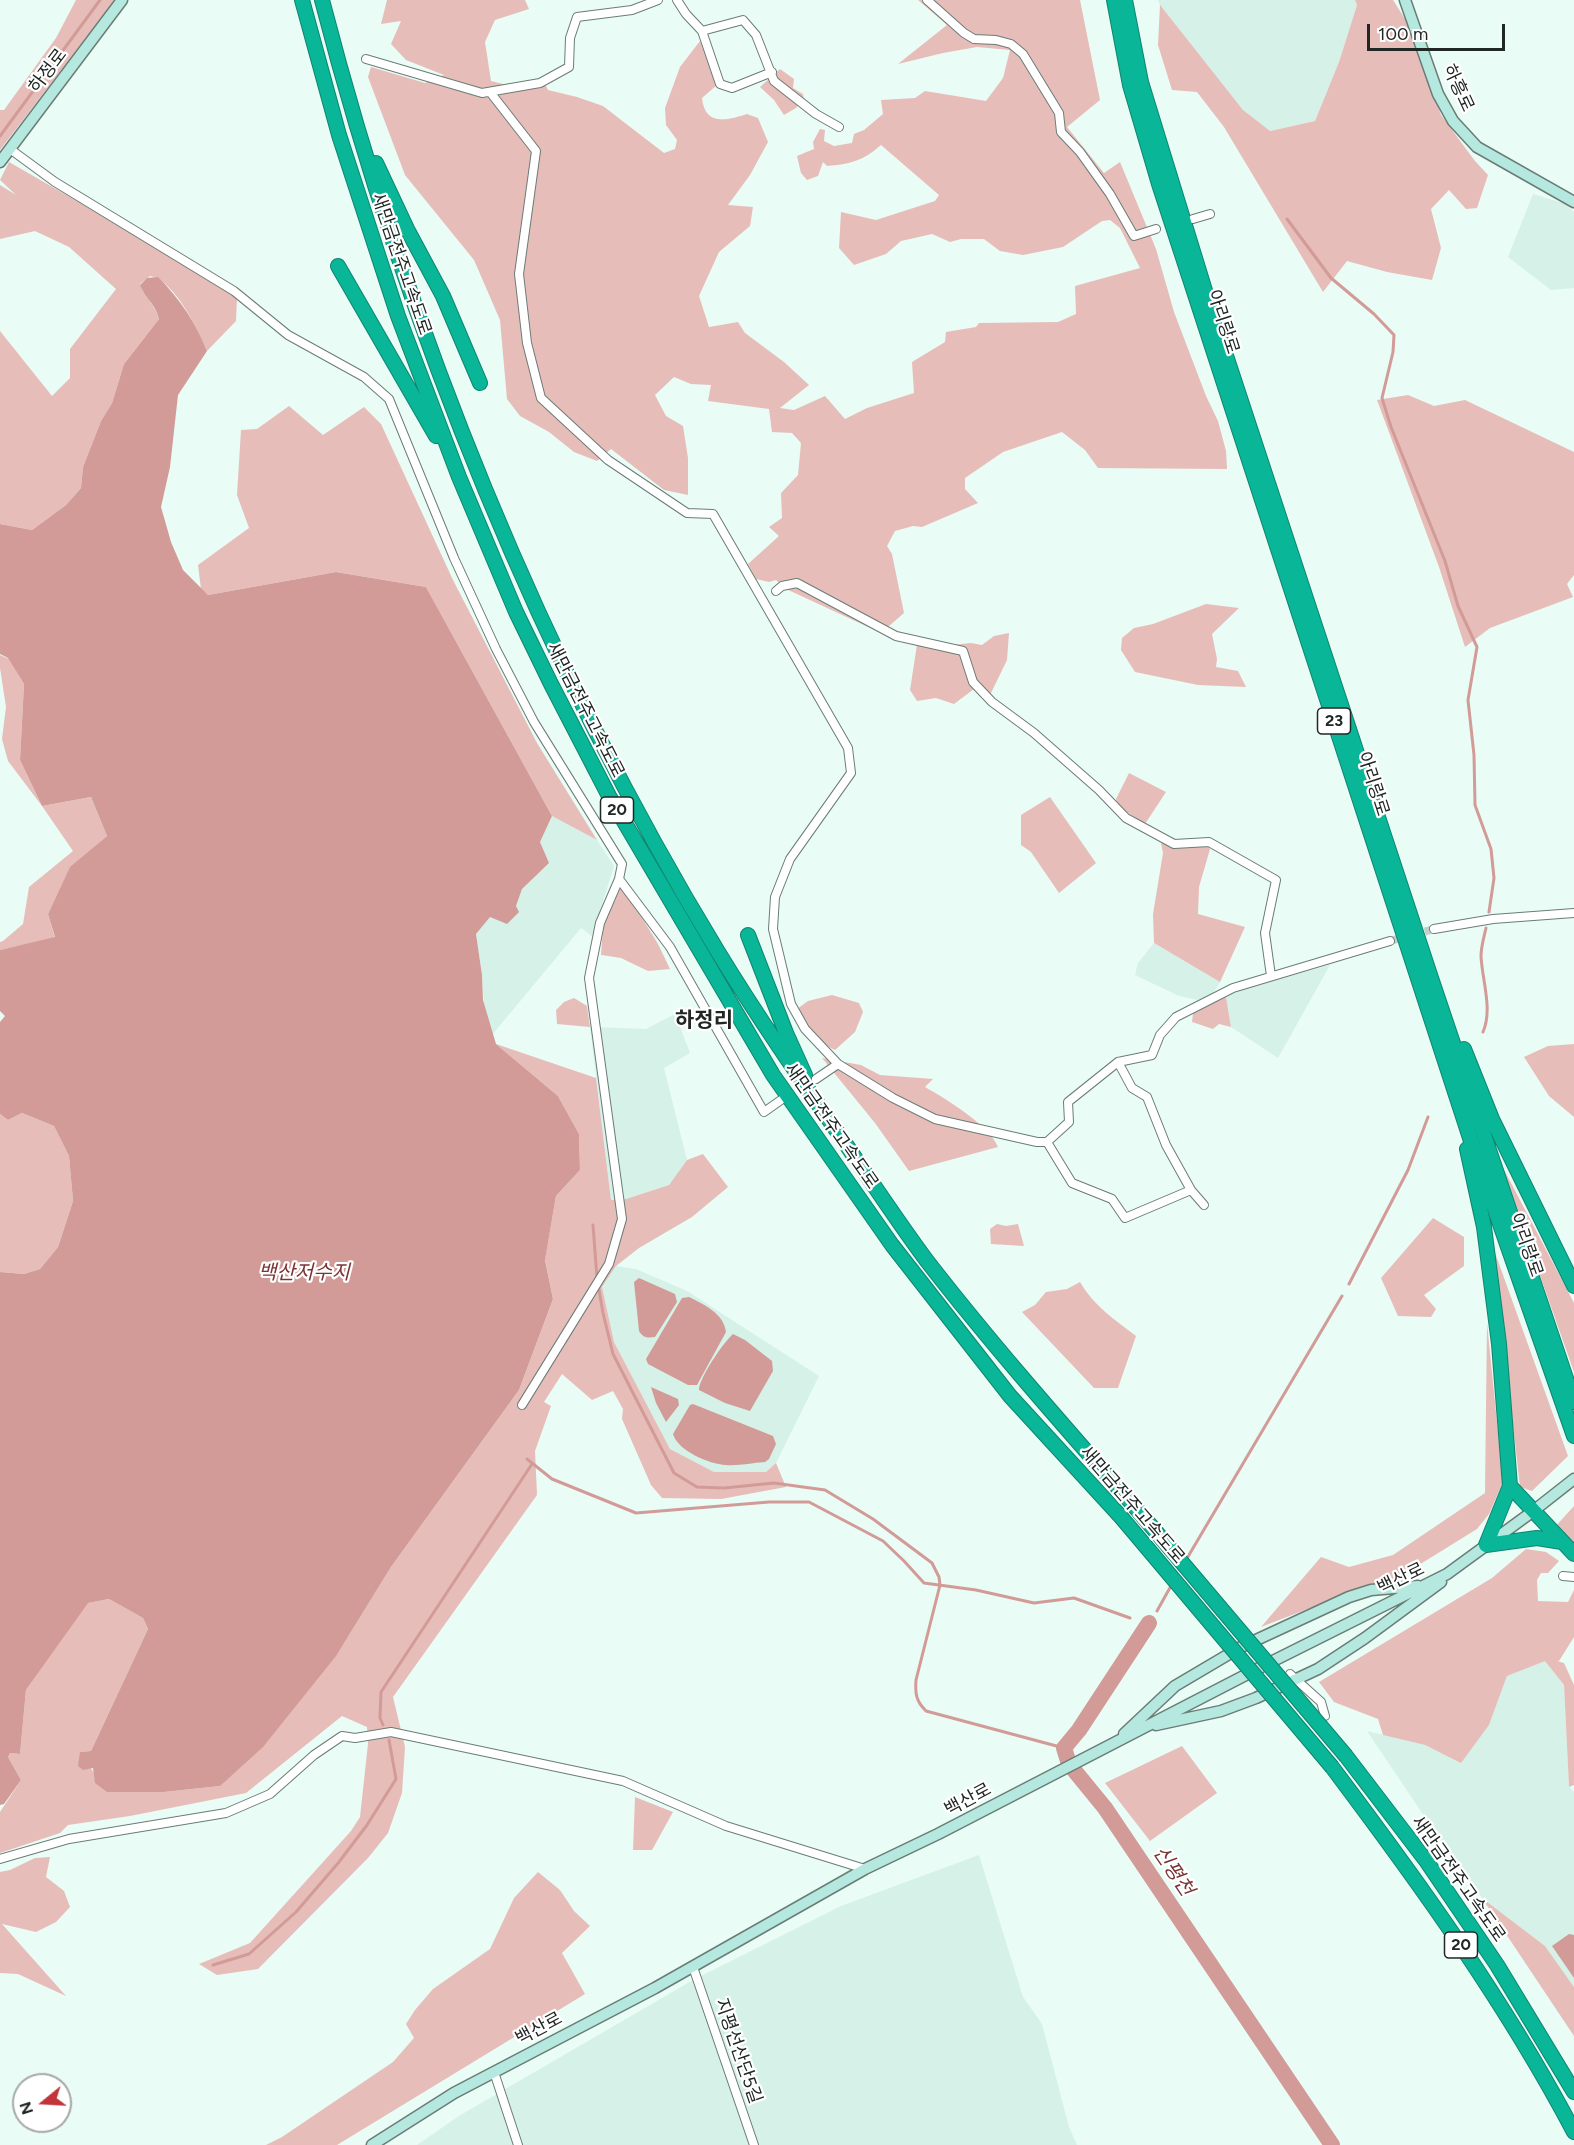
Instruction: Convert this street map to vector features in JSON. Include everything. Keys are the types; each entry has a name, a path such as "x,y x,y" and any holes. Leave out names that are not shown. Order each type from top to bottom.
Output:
{"highway":[{"name":"새만금전주고속도로","path":"302,0 339,135 394,305 459,477 516,612 587,754 645,860 773,1076 892,1245 1010,1396 1121,1517 1332,1767 1411,1872 1484,1980 1548,2083 1574,2132"},
{"name":"새만금전주고속도로","path":"322,0 379,200 438,368 483,482 574,688 648,830 717,951 788,1062 926,1259 1026,1383 1135,1507 1346,1756 1427,1862 1491,1956 1574,2092"},
{"name":"아리랑로","path":"1114,0 1130,84 1159,184 1470,1138 1574,1436"},
{"name":"아리랑로","path":"1125,0 1141,82 1166,169 1447,1027 1574,1402"},
{"path":"344,82 386,187 443,296 480,383"},
{"path":"338,266 459,477"},
{"path":"748,935 786,1033 820,1107"},
{"path":"1447,1027 1458,1035 1492,1119 1574,1286"},
{"path":"1470,1138 1466,1152 1484,1227 1498,1344 1510,1486 1486,1545 1537,1538 1562,1542"},
{"path":"1510,1486 1574,1554"}],"main road":[{"name":"하정로","path":"0,162 122,0"},
{"name":"하흥로","path":"1405,0 1438,94 1453,121 1477,147 1574,202"},
{"name":"백산로","path":"372,2145 454,2093 693,1966 865,1869 1447,1574 1533,1512 1574,1479"},
{"path":"1144,1728 1221,1711 1256,1698 1293,1676 1318,1670 1439,1585 1447,1574"},
{"path":"1116,1742 1175,1686 1349,1597 1371,1590 1424,1586"}],"street":[{"path":"366,59 482,93 540,83 569,67 570,38 577,17 632,10 658,0"},
{"path":"677,0 702,31 720,84 732,88 772,72"},
{"path":"927,0 974,39 996,40 1011,44 1023,54 1059,113 1061,132 1080,152 1110,194 1134,236 1156,229"},
{"path":"702,31 743,20 756,35 774,81 816,114 839,127"},
{"path":"490,92 536,151 519,274 526,343 541,398 608,460 687,513 712,514 848,748 851,772 790,859 775,897 773,929 791,1004 805,1029 838,1064 893,1098 935,1119 1037,1142 1047,1142 1069,1122 1068,1102 1118,1062 1152,1055 1160,1035 1176,1017 1233,988 1390,941"},
{"path":"10,149 55,182 234,291 288,335 364,376 389,399 454,558 496,649 534,722 622,864 619,879 600,923 590,978 621,1218 609,1264 522,1405"},
{"path":"1192,219 1210,214"},
{"path":"776,591 782,586 797,583 896,636 963,651 973,682 992,702 1042,740 1099,790 1126,818 1174,844 1209,842 1276,880 1265,933 1271,976"},
{"path":"619,879 670,947 764,1112 781,1101"},
{"path":"1434,929 1492,920 1574,913"},
{"path":"1118,1062 1132,1088 1147,1097 1166,1145 1191,1190 1204,1205"},
{"path":"816,1079 838,1064"},
{"path":"1047,1142 1072,1183 1112,1199 1125,1218 1191,1190"},
{"path":"1563,1576 1574,1577"},
{"path":"1293,1676 1321,1702 1325,1716"},
{"path":"0,1859 69,1839 226,1813 270,1794 314,1755 342,1736 355,1738 391,1732 624,1781 726,1826 865,1869"},
{"name":"지평선산단5길","path":"693,1966 754,2145"},
{"path":"494,2072 518,2145"}],"shaded area":[{"path":"76,0 115,0 0,150 0,110 4,110 56,38"},
{"path":"387,0 525,0 529,9 495,20 485,42 491,81 523,89 545,84 548,90 603,106 664,153 675,149 677,140 666,125 665,108 680,67 700,41 717,85 702,98 708,114 718,119 747,114 758,118 768,142 750,175 728,205 753,207 750,226 719,252 699,296 709,327 738,322 745,333 784,362 809,385 780,408 794,410 825,396 845,419 867,408 914,393 912,362 945,342 946,332 976,327 979,323 1058,322 1076,314 1075,286 1140,268 1120,228 1110,220 1102,221 1063,247 1023,255 1000,251 984,239 961,239 950,242 932,234 901,241 886,254 854,265 839,248 841,212 876,220 935,201 939,195 881,145 868,155 849,163 827,166 823,162 818,176 807,180 801,173 797,156 814,149 813,142 820,129 825,130 824,141 834,146 852,143 854,134 864,130 883,114 881,100 915,98 925,91 986,101 1003,78 1010,50 977,47 898,64 947,25 918,0 1080,0 1100,100 1067,127 1104,173 1120,162 1156,249 1174,312 1218,421 1226,451 1227,469 1098,468 1085,450 1062,432 1003,452 965,478 965,489 978,503 922,527 913,526 895,531 887,546 892,554 904,613 881,633 784,588 776,580 769,582 756,579 748,564 779,536 769,527 782,518 781,493 798,475 801,443 792,433 772,432 769,409 708,401 711,385 691,384 674,377 655,395 666,416 683,426 688,458 688,495 664,490 611,449 597,461 574,452 549,432 520,416 507,399 500,320 474,260 405,175 368,77 371,67 425,83 444,75 406,60 391,44 401,21 381,24"},
{"path":"1158,0 1355,0 1357,5 1339,62 1315,121 1269,131 1243,110 1160,6"},
{"path":"1355,0 1393,0 1407,22 1441,115 1488,175 1477,208 1466,209 1449,190 1431,209 1441,248 1432,280 1387,272 1347,261 1323,292 1224,127 1197,92 1172,90 1158,45 1160,5 1243,110 1270,131 1315,121 1339,62 1357,5"},
{"path":"780,69 794,79 793,88 803,94 804,99 796,108 784,115 774,100 760,87"},
{"path":"9,162 150,243 237,298 236,321 207,351 184,307 168,286 150,276 140,284 159,319 124,364 112,403 101,421 83,467 81,488 66,505 32,530 0,524 0,331 52,396 70,378 70,349 116,289 69,247 35,231 0,239 0,185 16,195 0,180"},
{"path":"1533,194 1566,204 1574,212 1574,288 1551,290 1508,257"},
{"path":"1408,395 1434,406 1465,400 1574,452 1574,575 1567,584 1573,597 1490,628 1465,647 1439,567 1377,400"},
{"path":"289,406 323,435 364,407 381,424 453,580 537,743 597,840 552,816 426,587 336,572 208,595 201,589 198,565 249,528 237,495 241,430 257,429"},
{"path":"1206,604 1239,608 1212,634 1217,659 1216,667 1238,671 1246,687 1198,685 1135,672 1121,650 1122,638 1134,628 1153,624"},
{"path":"1009,633 1007,660 990,695 974,689 954,704 936,698 917,701 910,690 918,638 952,645 971,643 982,645 994,636"},
{"path":"0,655 9,659 24,684 20,760 42,806 8,761 2,739 6,707"},
{"path":"1129,773 1166,792 1145,824 1118,806 1116,799"},
{"path":"91,797 107,836 70,868 48,914 55,938 0,950 0,942 23,924 29,887 73,851 42,806"},
{"path":"1050,797 1096,863 1059,893 1031,852 1021,845 1021,815"},
{"path":"552,816 597,840 614,866 592,936 581,928 492,1035 484,1004 476,934 490,916 516,906 522,889 548,863 540,842"},
{"path":"1161,843 1177,847 1207,845 1210,849 1199,887 1198,914 1245,927 1220,982 1154,943 1153,914 1163,853"},
{"path":"622,885 658,944 670,969 648,971 621,958 601,955 603,927"},
{"path":"1154,943 1220,982 1211,997 1198,1000 1179,996 1135,975 1138,963"},
{"path":"1330,965 1278,1058 1231,1027 1226,997 1244,989"},
{"path":"832,995 859,1003 863,1012 855,1032 835,1050 818,1038 797,1009 808,1001"},
{"path":"1226,997 1231,1027 1219,1024 1213,1029 1192,1022 1193,1013"},
{"path":"574,998 587,1006 590,1027 557,1024 556,1010 564,1002"},
{"path":"675,1014 690,1053 664,1068 687,1160 669,1185 626,1199 611,1200 590,1027 646,1029"},
{"path":"496,1044 596,1078 611,1200 626,1199 669,1185 687,1160 703,1154 728,1187 692,1217 639,1248 616,1266 602,1287 614,1342 670,1449 714,1472 766,1472 776,1463 786,1487 721,1499 662,1498 651,1485 622,1419 623,1409 613,1391 592,1400 562,1374 544,1402 551,1406 535,1451 537,1495 393,1697 405,1747 402,1793 388,1833 368,1858 258,1969 217,1975 199,1964 250,1943 351,1831 360,1817 368,1744 367,1727 342,1716 246,1793 130,1816 68,1825 60,1833 0,1853 0,1812 21,1780 8,1757 10,1753 20,1754 26,1690 87,1603 109,1599 143,1618 148,1629 91,1751 80,1752 107,1792 164,1792 220,1786 342,1646 391,1567 519,1390 553,1299 545,1259 556,1196 580,1170 579,1134 558,1096"},
{"path":"1574,1044 1574,1117 1549,1096 1524,1057 1548,1046"},
{"path":"822,1058 861,1065 880,1075 933,1079 925,1087 955,1105 986,1130 998,1147 909,1171 875,1123"},
{"path":"22,1113 54,1126 69,1156 73,1201 58,1247 40,1269 24,1274 0,1272 0,1114 8,1120"},
{"path":"1500,1162 1574,1303 1574,1372"},
{"path":"1433,1218 1464,1237 1464,1266 1424,1295 1436,1309 1431,1317 1398,1316 1381,1278"},
{"path":"997,1224 1006,1226 1018,1224 1024,1246 991,1244 990,1229"},
{"path":"1493,1247 1568,1456 1532,1491 1520,1487"},
{"path":"616,1266 636,1269 687,1291 819,1376 776,1463 766,1472 714,1472 670,1449 614,1342 602,1287"},
{"path":"1080,1282 1098,1305 1136,1336 1118,1388 1094,1388 1022,1312 1035,1305 1046,1292 1067,1289"},
{"path":"1487,1323 1503,1482 1489,1514 1477,1529 1393,1581 1310,1608 1261,1627 1321,1557 1349,1567 1393,1555 1485,1493"},
{"path":"1574,1506 1574,1551 1554,1528"},
{"path":"1526,1549 1546,1552 1559,1561 1548,1573 1541,1573 1537,1580 1538,1601 1568,1602 1574,1590 1574,1637 1557,1661 1564,1663 1574,1685 1574,1785 1569,1787 1564,1685 1545,1661 1507,1676 1489,1725 1461,1763 1425,1745 1383,1735 1378,1719 1334,1702 1319,1682 1492,1578"},
{"path":"1545,1660 1564,1685 1569,1787 1574,1792 1574,1987 1545,1946 1482,1898 1461,1871 1367,1731 1425,1745 1461,1762 1489,1725 1507,1676"},
{"path":"1182,1746 1217,1793 1150,1841 1105,1783"},
{"path":"635,1797 673,1812 652,1850 633,1850"},
{"path":"979,1855 1023,1997 1042,2024 1069,2127 1077,2145 417,2145 459,2116 693,1980 841,1906"},
{"path":"50,1857 46,1877 64,1891 70,1907 56,1922 36,1932 2,1924 66,1996 18,1974 0,1973 0,1872 10,1870 35,1858"},
{"path":"538,1872 560,1890 574,1911 590,1926 562,1953 585,1994 337,2145 266,2145 282,2137 393,2062 414,2038 406,2024 415,2010 433,1989 490,1949 514,1898"},
{"path":"1482,1898 1545,1946 1574,1987 1574,2036"}],"water":[{"name":"백산저수지","path":"158,277 187,312 207,351 178,395 170,467 161,507 171,542 183,570 208,595 336,572 426,587 552,816 540,842 549,863 522,889 516,906 519,912 507,924 490,917 476,934 483,1000 496,1044 558,1096 579,1134 580,1170 556,1196 545,1260 553,1299 519,1390 391,1567 336,1656 263,1747 220,1786 164,1792 107,1792 95,1783 93,1768 83,1770 78,1766 80,1752 91,1751 148,1629 143,1618 109,1599 88,1603 26,1690 20,1754 10,1753 8,1757 21,1780 4,1804 0,1805 0,1272 24,1274 40,1269 58,1247 73,1201 69,1156 54,1126 22,1113 8,1120 0,1114 0,1022 5,1016 0,1011 0,950 55,937 48,914 70,867 107,836 91,797 42,806 20,760 24,684 8,658 0,654 0,524 32,530 66,505 81,488 83,467 101,421 112,403 124,364 159,319 140,285 147,278"},
{"path":"639,1278 675,1294 677,1302 655,1337 646,1337 639,1331 634,1282"},
{"path":"689,1297 718,1315 726,1332 697,1385 688,1385 648,1364 646,1359 682,1298"},
{"path":"733,1334 745,1340 772,1361 773,1371 750,1411 725,1403 699,1390 712,1361"},
{"path":"651,1387 678,1399 679,1405 666,1422 656,1403"},
{"path":"693,1404 773,1436 776,1444 769,1459 765,1462 726,1465 711,1462 687,1451 673,1434 690,1405"},
{"path":"1569,1934 1574,1935 1574,1978 1552,1946"}],"waterway":[{"path":"0,136 100,0"},
{"path":"1287,219 1331,278 1374,314 1394,335 1393,352 1382,398 1391,427 1445,561 1458,606 1477,647 1468,700 1474,755 1475,805 1491,849 1494,878 1489,912"},
{"path":"1483,1032 1487,1004 1481,956 1486,928"},
{"path":"1349,1284 1408,1170 1428,1117"},
{"path":"593,1225 597,1278"},
{"path":"598,1284 613,1354 674,1473 697,1487 724,1488 774,1483 825,1490 873,1519 932,1563 939,1577 940,1585 916,1680 917,1697 920,1704 926,1711 1064,1748"},
{"path":"1186,1560 1342,1296"},
{"path":"527,1459 552,1479 636,1513 769,1502 809,1502 883,1541 924,1583 976,1590 1034,1603 1074,1598 1130,1618"},
{"path":"383,1725 380,1718 381,1692 532,1464"},
{"path":"1157,1611 1172,1584"},
{"name":"신평천","path":"1149,1623 1079,1730 1064,1748 1069,1764 1105,1808 1332,2145"},
{"name":"신평천","path":"1143,1624 1148,1626"},
{"path":"213,1965 249,1954 296,1912 339,1862 367,1825 396,1779 389,1740"}],"tunnel":[{"path":"1390,941 1434,929"}],"district":[{"name":"하정리","path":"704,1021"}]}
